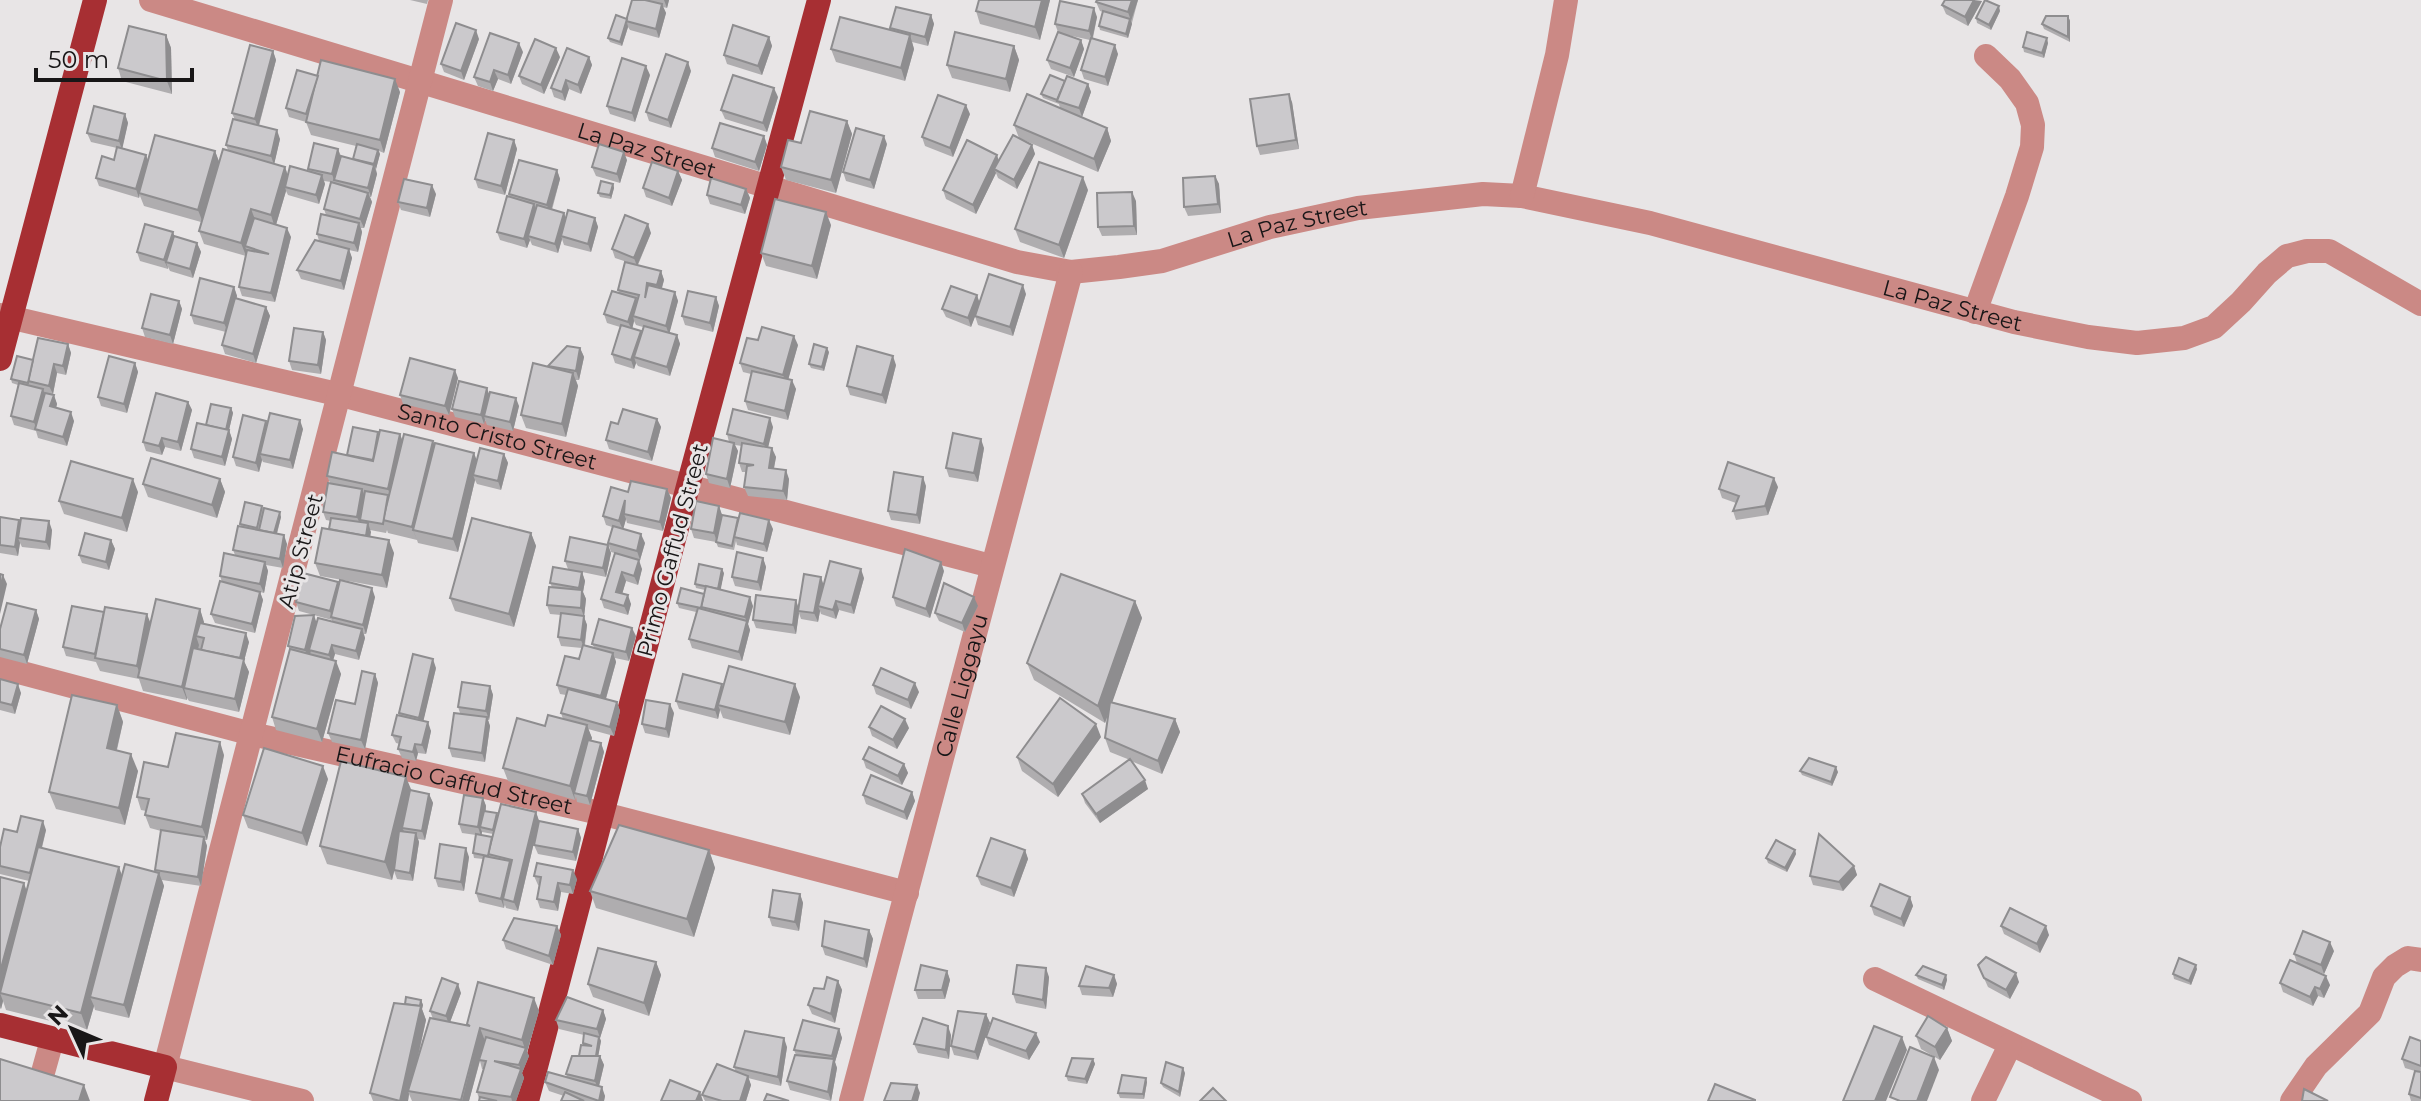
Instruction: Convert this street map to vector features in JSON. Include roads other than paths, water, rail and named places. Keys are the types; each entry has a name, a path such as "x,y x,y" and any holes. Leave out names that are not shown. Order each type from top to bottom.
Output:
{"main road":[{"path":"0,359 6,316 95,0"},
{"name":"Primo Gaffud Street","path":"527,1101 819,0"},
{"path":"0,1025 165,1067"},
{"name":"Atip Street","path":"156,1101 165,1067"}],"street":[{"name":"La Paz Street","path":"151,0 1017,262 1071,272 1162,261 1270,227 1358,208 1483,194 1522,196 1650,223 1975,312 2088,337 2137,343 2184,338 2214,327 2287,256 2307,251 2329,251 2421,304"},
{"name":"Atip Street","path":"165,1067 441,0"},
{"path":"1522,196 1557,55 1566,0"},
{"path":"1975,312 2017,196 2032,147 2033,125 2027,103 2010,79 1986,56"},
{"name":"Calle Liggayu","path":"851,1101 1071,272"},
{"name":"Santo Cristo Street","path":"6,316 341,395 991,566"},
{"name":"Eufracio Gaffud Street","path":"0,667 252,734 604,814 907,893"},
{"path":"2292,1101 2316,1066 2370,1013 2384,977 2408,958 2421,960"},
{"path":"1875,979 2130,1101"},
{"path":"35,1101 52,1040"},
{"path":"1983,1101 2010,1045"},
{"path":"165,1067 302,1101"}]}
